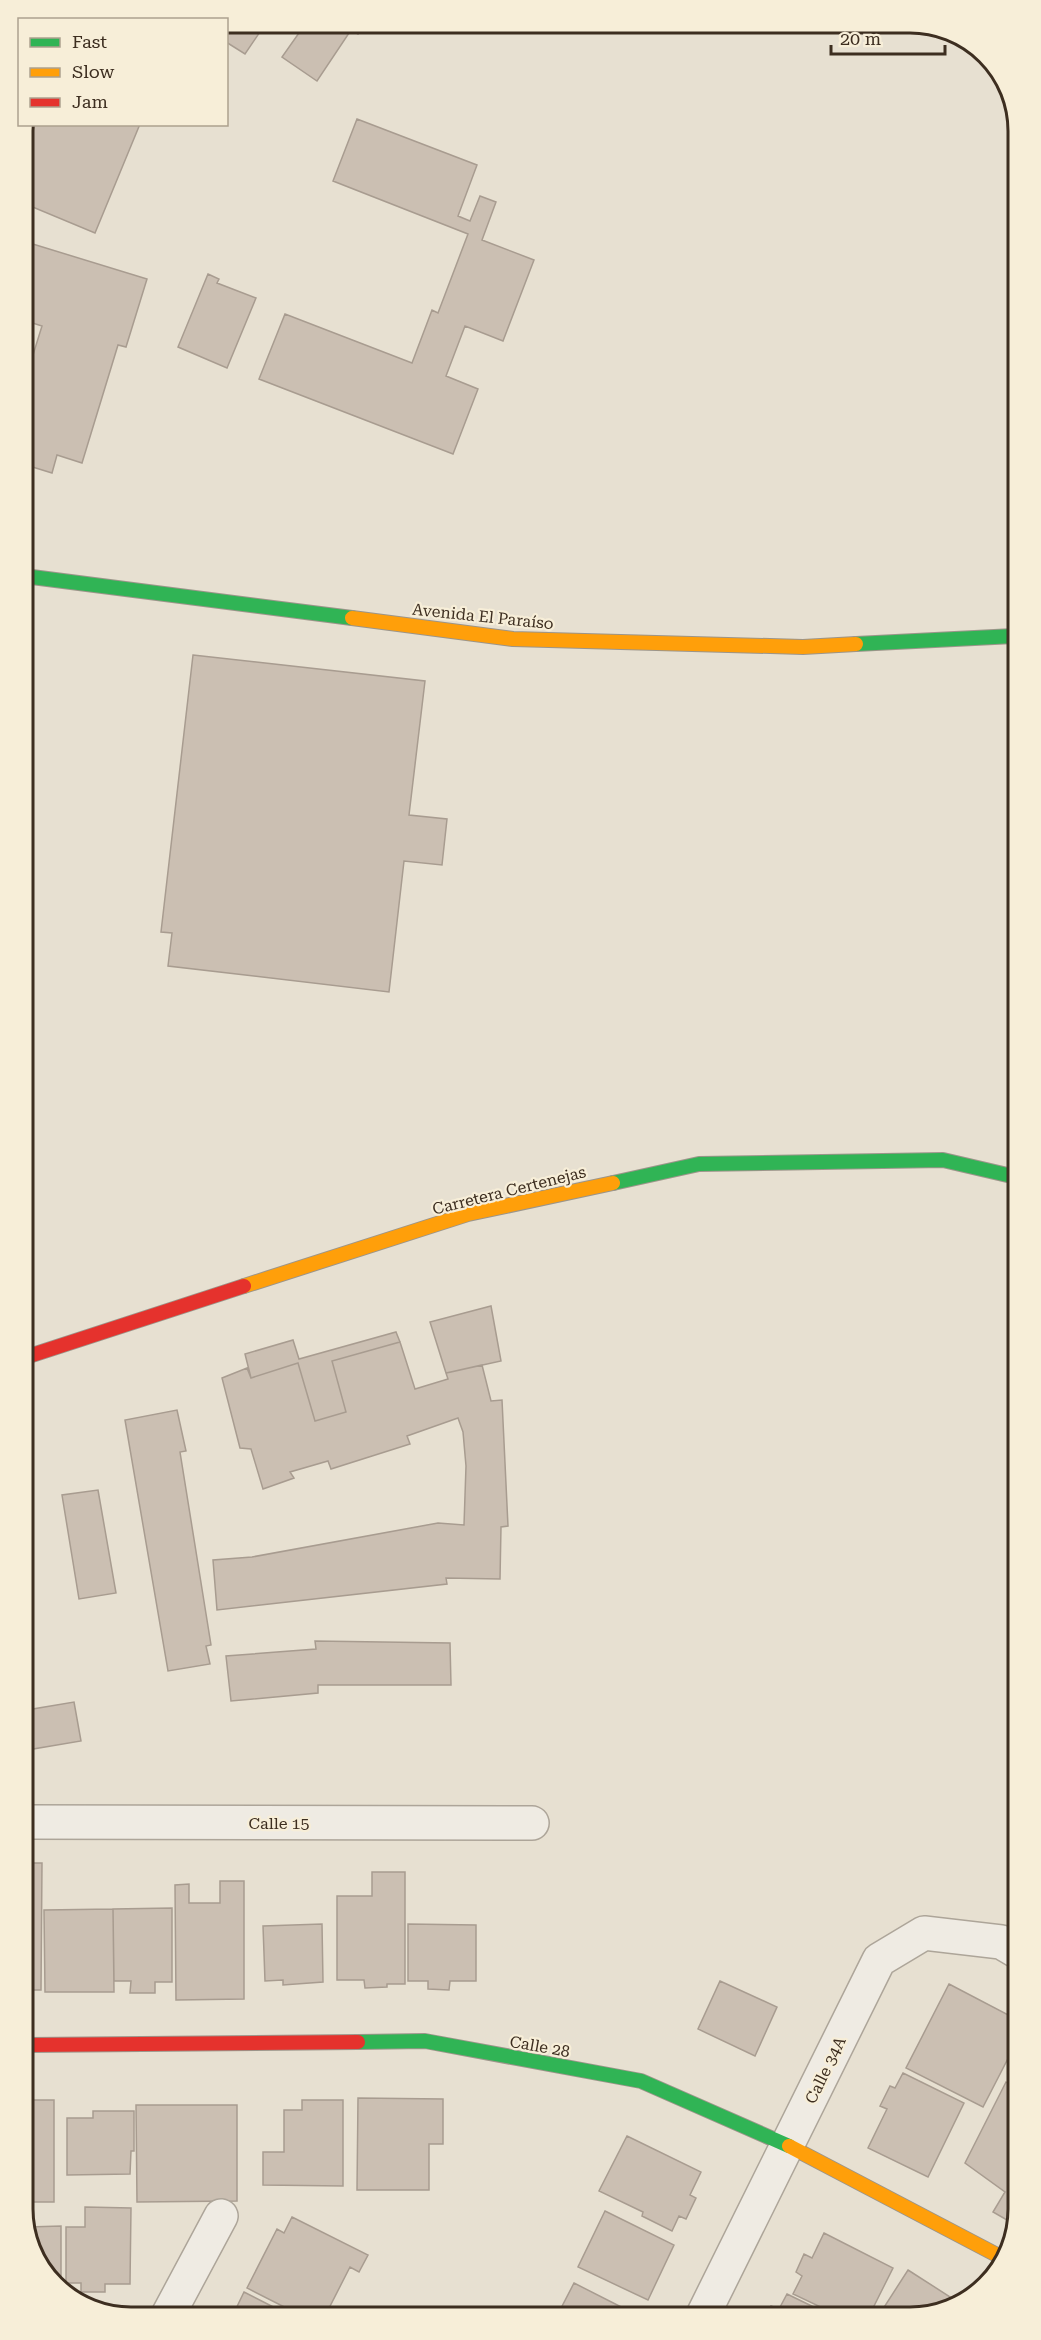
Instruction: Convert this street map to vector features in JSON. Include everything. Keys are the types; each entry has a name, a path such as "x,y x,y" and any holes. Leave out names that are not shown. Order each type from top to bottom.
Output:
{"street":[{"name":"Avenida El Paraíso","path":"33,577 513,639 803,647 1008,636"},
{"name":"Carretera Certenejas","path":"33,1355 468,1214 699,1164 943,1160 1008,1175"},
{"name":"Calle 15","path":"33,1822 532,1823"},
{"name":"Calle 34A","path":"707,2307 789,2146 879,1960 924,1933 1001,1942 1008,1946"},
{"name":"Calle 28","path":"33,2045 425,2041 641,2081 789,2146 997,2255"},
{"path":"172,2307 221,2216"}],"building":[{"path":"228,33 259,33 245,54 228,43"},
{"path":"299,33 349,33 317,81 282,57"},
{"path":"357,119 477,165 458,216 470,221 480,196 496,202 482,240 534,260 503,341 465,326 446,376 478,389 453,454 259,379 285,314 412,363 432,310 438,313 468,234 333,181"},
{"path":"33,126 139,126 95,233 33,207"},
{"path":"33,244 147,279 126,347 118,345 82,463 57,455 52,473 33,467 33,355 42,326 33,323"},
{"path":"208,274 219,279 217,283 256,298 227,368 178,347"},
{"path":"193,655 425,681 409,815 447,819 442,865 404,861 389,992 168,966 172,933 161,932"},
{"path":"491,1306 501,1361 446,1373 430,1322"},
{"path":"396,1332 400,1342 332,1361 346,1412 315,1421 298,1363 251,1378 245,1354 293,1340 299,1359"},
{"path":"400,1342 415,1389 448,1379 446,1373 482,1365 491,1401 502,1400 508,1526 501,1527 500,1579 446,1578 447,1584 217,1610 213,1560 252,1557 438,1523 464,1525 466,1466 463,1432 458,1418 407,1436 410,1444 331,1469 328,1461 290,1472 294,1478 263,1489 251,1449 240,1448 222,1378 247,1368 251,1378 298,1363 315,1421 346,1412 332,1361"},
{"path":"177,1410 186,1451 180,1452 211,1645 206,1646 210,1664 168,1671 125,1420"},
{"path":"98,1490 116,1593 79,1599 62,1495"},
{"path":"315,1641 450,1643 451,1685 318,1685 318,1693 231,1701 226,1656 316,1649"},
{"path":"74,1702 81,1741 33,1749 33,1709"},
{"path":"33,1863 42,1863 41,1990 33,1990"},
{"path":"372,1872 405,1872 405,1984 365,1988 364,1980 337,1980 337,1896 372,1896"},
{"path":"220,1881 244,1881 244,1999 176,2000 175,1885 189,1884 189,1903 220,1903"},
{"path":"172,1908 172,1982 155,1982 155,1993 130,1993 131,1981 114,1981 113,1909"},
{"path":"113,1909 114,1992 45,1992 44,1910"},
{"path":"322,1924 323,1982 283,1985 283,1980 265,1981 263,1926"},
{"path":"408,1924 476,1925 476,1981 450,1981 449,1990 428,1989 428,1981 408,1981"},
{"path":"720,1981 777,2007 755,2056 698,2029"},
{"path":"949,1984 1008,2015 1008,2058 983,2107 906,2068"},
{"path":"903,2073 964,2103 928,2177 868,2148 887,2109 880,2106 890,2086 895,2088"},
{"path":"1006,2082 1008,2083 1007,2220 993,2212 1005,2192 965,2163"},
{"path":"358,2098 443,2099 443,2144 429,2144 429,2190 357,2190"},
{"path":"33,2100 54,2100 54,2202 33,2202"},
{"path":"302,2100 343,2100 343,2186 263,2185 263,2152 284,2152 284,2110 302,2110"},
{"path":"136,2105 237,2105 237,2201 137,2202"},
{"path":"93,2111 134,2111 134,2151 131,2151 130,2174 67,2175 67,2118 93,2118"},
{"path":"627,2136 701,2172 690,2195 696,2198 686,2219 679,2216 672,2231 642,2216 643,2212 599,2191"},
{"path":"85,2207 131,2208 130,2284 105,2284 105,2292 81,2292 81,2283 66,2282 66,2227 85,2227"},
{"path":"605,2211 674,2245 648,2300 578,2267"},
{"path":"292,2217 368,2255 359,2272 350,2267 330,2307 284,2307 247,2288 277,2229 284,2233"},
{"path":"61,2226 61,2277 46,2258 38,2241 35,2227"},
{"path":"824,2233 893,2268 874,2307 820,2307 793,2294 802,2276 796,2272 804,2254 812,2258"},
{"path":"908,2270 952,2298 923,2306 884,2307"},
{"path":"574,2283 621,2307 562,2307"},
{"path":"244,2292 273,2307 237,2307"},
{"path":"787,2294 814,2307 780,2307"}],"traffic: fast":[{"path":"33,577 352,618"},
{"path":"856,644 1008,636"},
{"path":"613,1183 699,1164 943,1160 1008,1175"},
{"path":"358,2042 425,2041 641,2081 789,2146"}],"traffic: slow":[{"path":"352,618 513,639 803,647 856,644"},
{"path":"244,1286 468,1214 613,1183"},
{"path":"789,2146 997,2255"}],"traffic: jam":[{"path":"33,1355 244,1286"},
{"path":"33,2045 358,2042"}]}
